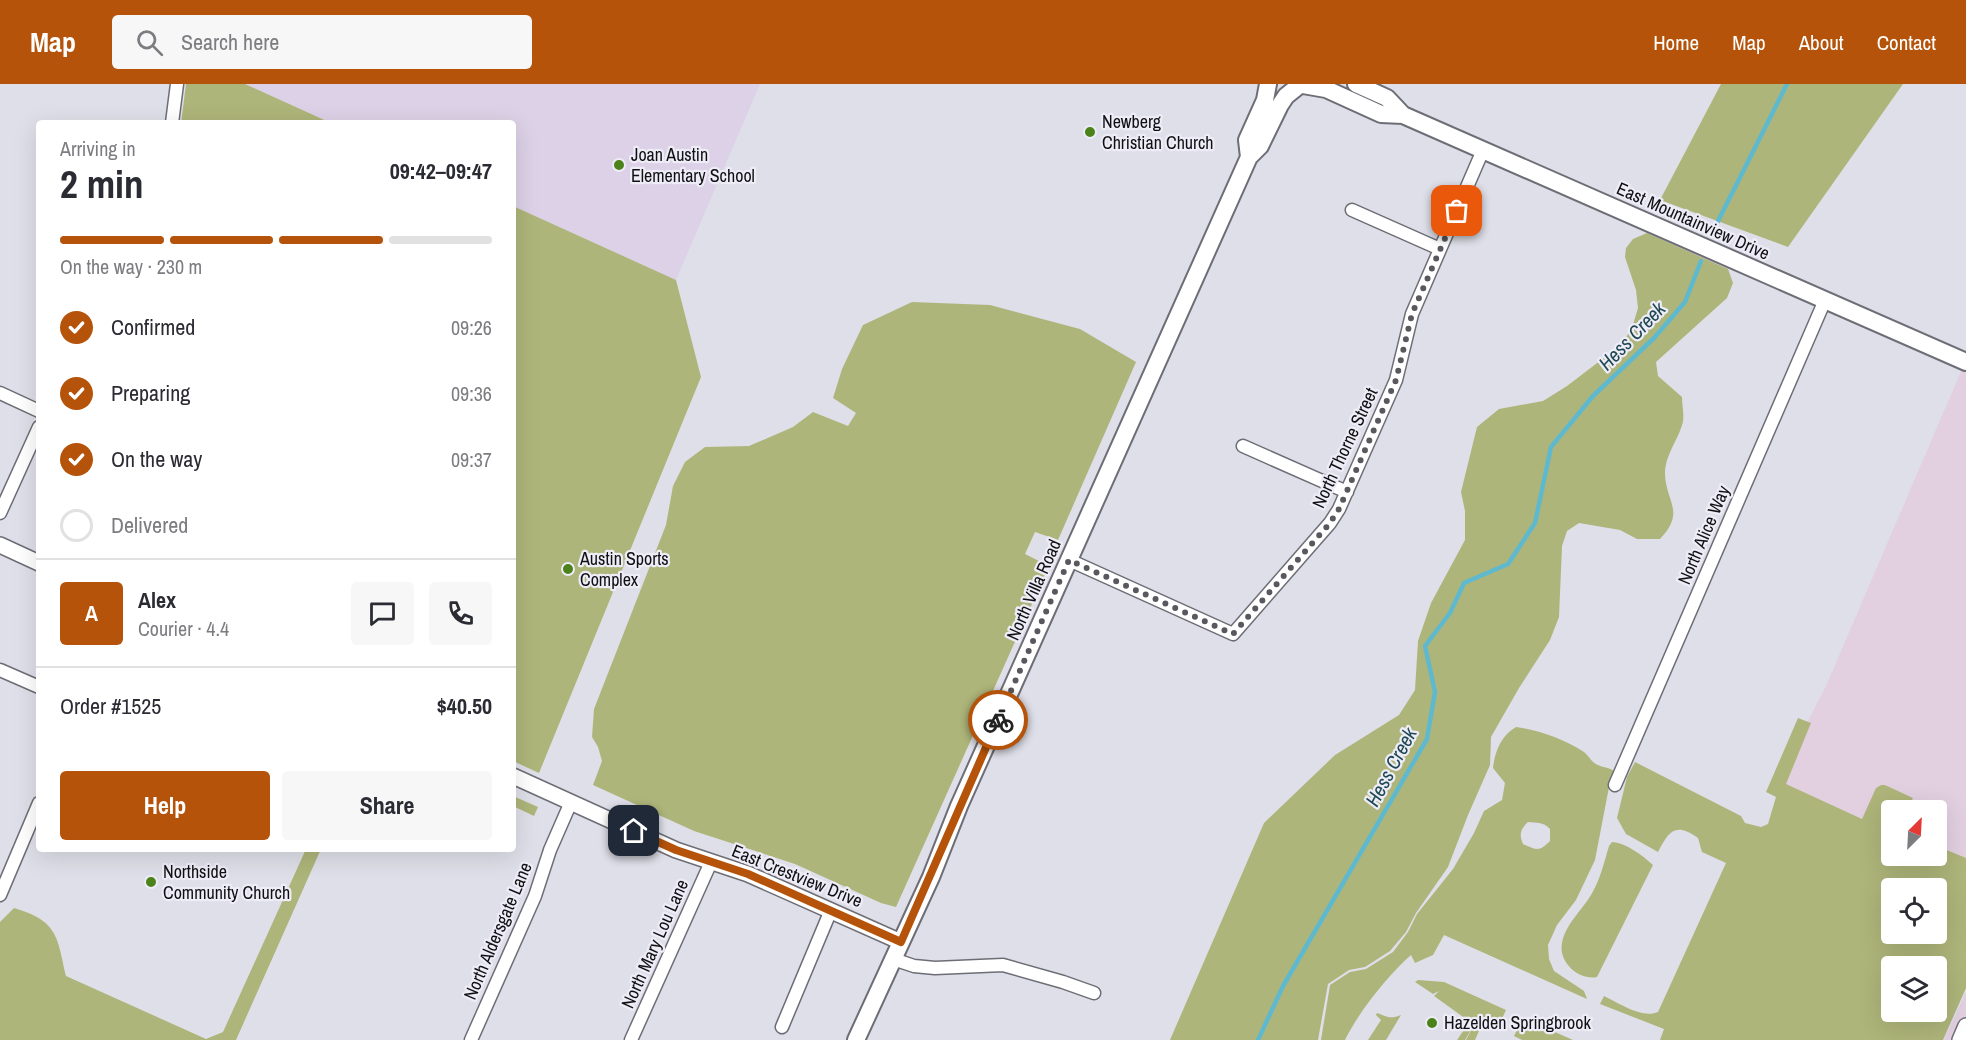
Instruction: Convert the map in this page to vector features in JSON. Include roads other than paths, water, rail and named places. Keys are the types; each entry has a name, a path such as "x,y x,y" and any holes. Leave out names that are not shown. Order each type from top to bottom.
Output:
{"main road":[{"name":"North Villa Road","path":"1249,157 1246,140 1265,99 1268,84"},
{"name":"East Mountainview Drive","path":"1278,84 1288,88 1301,86 1326,89 1381,114 1403,116 1966,362"},
{"name":"East Mountainview Drive","path":"1356,84 1387,98 1403,116"},
{"name":"North Villa Road","path":"856,1040 1249,157 1260,146 1286,96 1301,86"}],"street":[{"path":"172,120 177,84"},
{"name":"North Thorne Street","path":"1069,560 1233,634 1330,523 1347,492 1396,380 1412,314 1483,150"},
{"path":"1352,210 1440,249"},
{"name":"North Alice Way","path":"1615,785 1825,300"},
{"path":"0,393 36,410"},
{"path":"0,513 36,434"},
{"path":"1243,446 1347,492"},
{"path":"0,545 36,562"},
{"path":"0,670 36,686"},
{"name":"East Crestview Drive","path":"516,777 676,850 748,874 901,942"},
{"name":"North Aldersgate Lane","path":"471,1040 535,896 550,850 571,802"},
{"path":"0,895 36,810"},
{"name":"North Mary Lou Lane","path":"631,1040 711,862"},
{"path":"782,1027 831,910"},
{"path":"893,959 914,966 935,968 1003,965 1094,993"},
{"path":"1960,1040 1966,1026"}],"waterway":[{"name":"Hess Creek","path":"1717,223 1787,84"},
{"name":"Hess Creek","path":"1258,1040 1283,986 1427,739 1435,692 1425,646 1450,613 1464,583 1508,564 1535,523 1551,447 1593,396 1654,338 1685,302 1701,261"}],"place":[{"name":"Newberg Christian Church","path":"1090,132"},
{"name":"Joan Austin Elementary School","path":"619,165"},
{"name":"Austin Sports Complex","path":"568,569"},
{"name":"Northside Community Church","path":"151,882"},
{"name":"Hazelden Springbrook","path":"1432,1023"}]}
